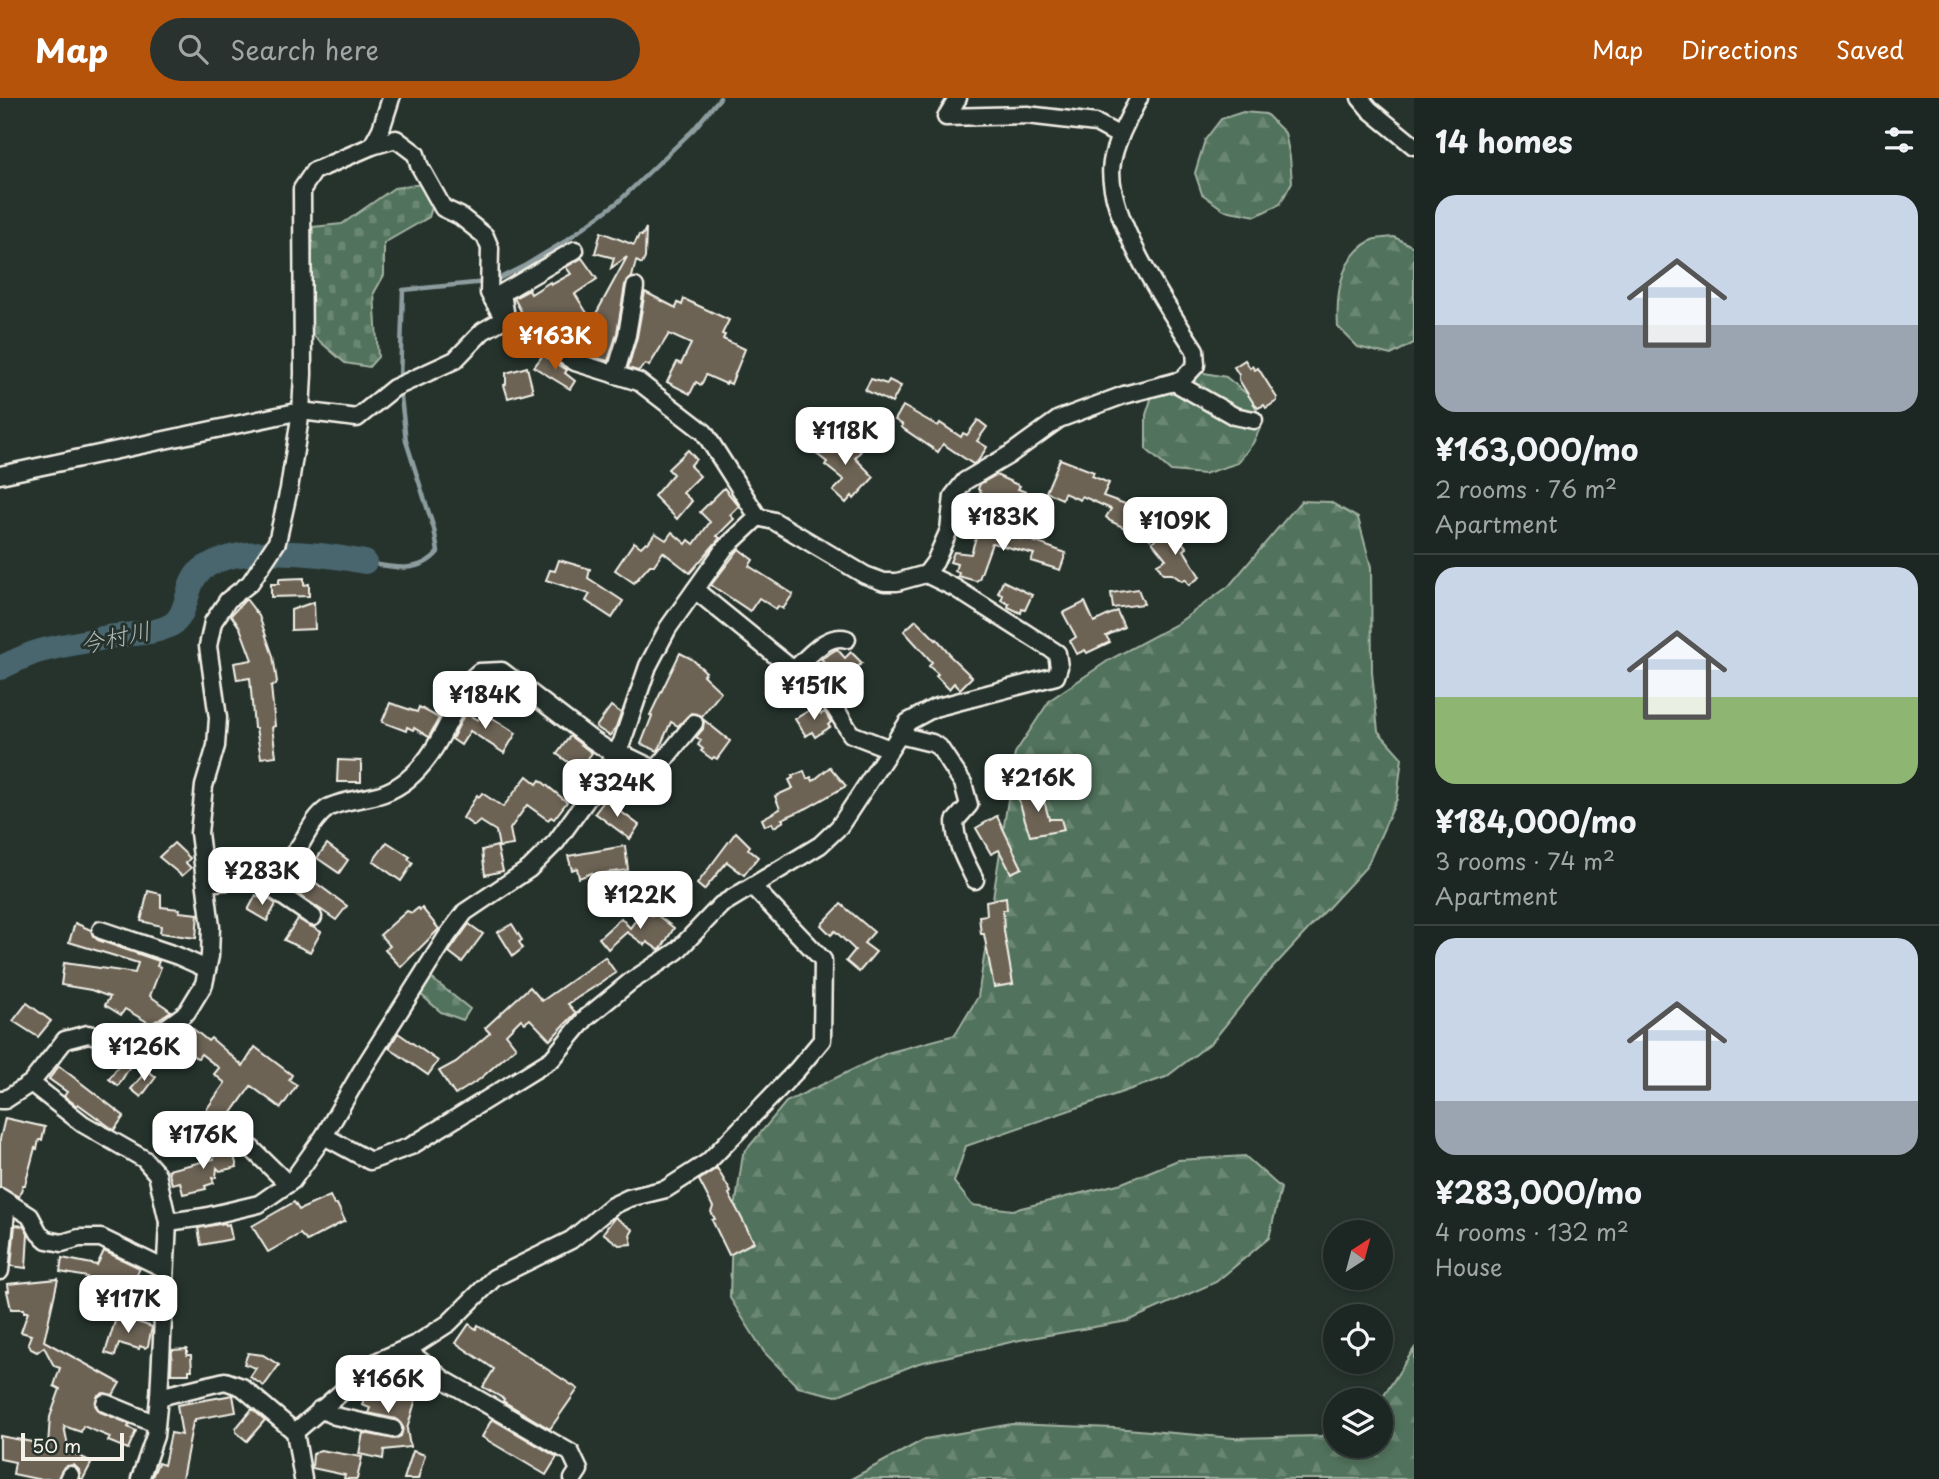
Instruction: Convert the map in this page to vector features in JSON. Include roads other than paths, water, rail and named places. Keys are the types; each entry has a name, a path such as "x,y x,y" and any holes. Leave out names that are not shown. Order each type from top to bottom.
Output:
{"street":[{"path":"372,146 381,129 391,98"},
{"path":"958,98 946,117 1027,116 1097,123 1120,136"},
{"path":"0,1100 5,1100 31,1083 65,1040 88,1034 131,1044 162,1031 187,1012 204,984 211,927 199,833 204,786 216,746 218,718 208,646 213,622 228,600 250,583 277,542 301,411 302,189 314,171 372,146 396,139 416,154 419,165 443,208 460,216 485,236 490,248 488,285 502,316 575,362 639,382 704,432 758,517 774,521 865,575 884,582 897,582 926,574 935,562 948,530 953,496 965,481 1009,455 1059,419 1124,395 1182,380 1196,365 1195,350 1143,264 1119,211 1111,185 1112,162 1120,136 1139,98"},
{"path":"1360,98 1370,110 1414,146"},
{"path":"0,475 301,411 357,418 394,388 455,360 502,316 505,311 502,293 575,250"},
{"path":"615,374 627,335 635,287"},
{"path":"1174,382 1234,416 1254,419"},
{"path":"168,1222 259,1204 298,1174 447,936 465,912 529,869 556,842 600,781 628,728 648,666 668,628 724,549 758,517"},
{"path":"324,1136 369,1161 411,1146 552,1059 586,1018 630,982 677,951 721,905 820,845 839,827 908,722 934,708 1056,676 1059,667 1057,653 955,588 926,574"},
{"path":"695,590 823,694 851,734 890,749"},
{"path":"793,670 829,639 839,636 847,639"},
{"path":"206,883 268,876 283,867 293,856 314,821 329,807 387,792 413,777 427,759 469,681 479,672 490,669 502,671 615,755 627,757 656,771 694,723"},
{"path":"899,735 939,747 962,783 969,805 955,821 955,831 958,846 975,880"},
{"path":"256,878 313,917"},
{"path":"295,1432 378,1361 418,1343 449,1323 494,1278 571,1240 611,1206 629,1198 666,1189 708,1163 797,1070 822,1040 823,960 753,887"},
{"path":"101,930 178,956 207,970"},
{"path":"31,1083 83,1124 144,1159 157,1174 168,1222 159,1397 155,1436 140,1479"},
{"path":"246,1143 288,1184"},
{"path":"0,1271 4,1200 30,1216 38,1233 47,1240 62,1243 79,1238 101,1238 165,1269"},
{"path":"406,1349 443,1378 571,1453 579,1470 573,1479"},
{"path":"159,1397 225,1381 242,1387 295,1432 303,1479"},
{"path":"105,1403 156,1424"},
{"path":"320,1409 335,1416 393,1429"}],"waterway":[{"path":"494,281 564,242 618,202 693,130 720,98"},
{"path":"400,380 403,290 486,282"},
{"path":"365,562 413,567 438,552 434,529 406,441 400,388"},
{"name":"今村川","path":"0,668 48,649 148,632 171,625 181,615 198,573 212,563 232,557 278,552 365,562"}]}
